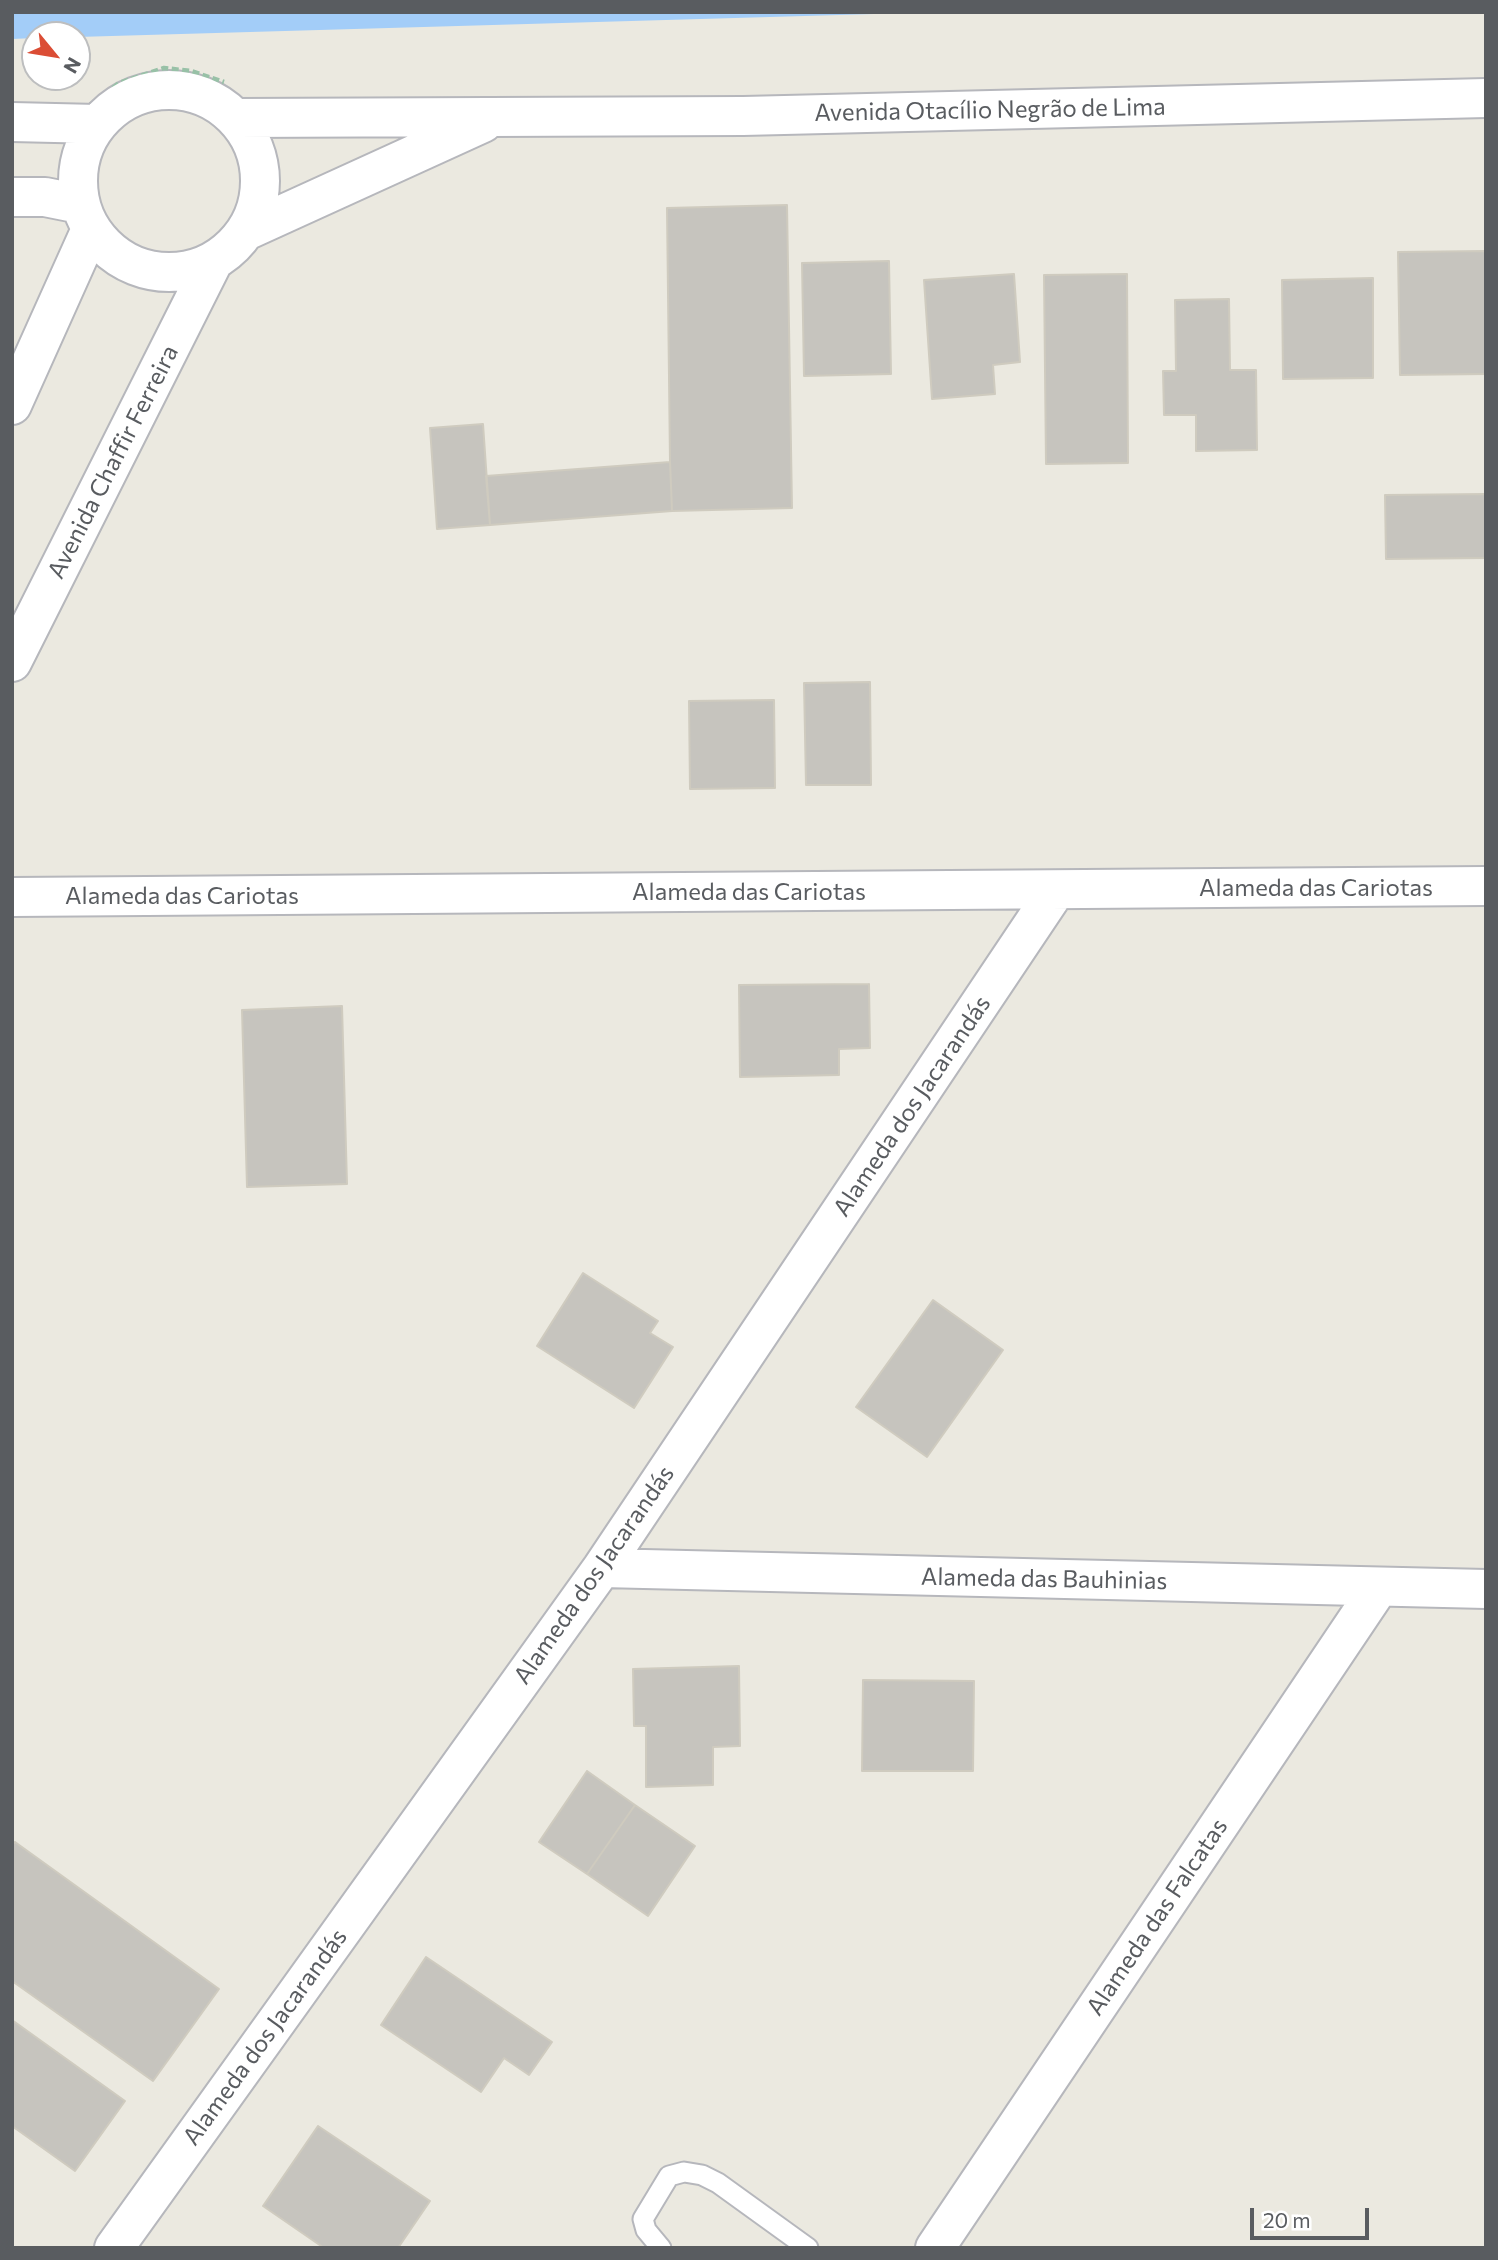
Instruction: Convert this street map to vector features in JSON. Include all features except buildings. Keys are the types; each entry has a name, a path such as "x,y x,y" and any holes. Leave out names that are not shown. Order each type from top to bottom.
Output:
{"street":[{"path":"181,90 211,99 236,118 250,138 259,160 261,185 257,208 246,230 232,248 213,262 187,271 160,273 132,266 109,251 85,216 77,175 84,148 98,124 121,103 150,91 181,90"},
{"name":"Avenida Otacílio Negrão de Lima","path":"236,118 743,116 1486,99"},
{"name":"Avenida Otacílio Negrão de Lima","path":"246,230 494,118"},
{"path":"12,122 98,124"},
{"path":"12,197 46,197 85,216"},
{"path":"12,405 85,216"},
{"name":"Avenida Chaffir Ferreira","path":"12,662 213,262"},
{"name":"Alameda das Cariotas","path":"12,897 1486,887"},
{"name":"Alameda dos Jacarandás","path":"114,2248 602,1568 1056,890"},
{"name":"Alameda das Bauhinias","path":"602,1568 1486,1589"},
{"name":"Alameda das Falcatas","path":"935,2248 1379,1587"}],"lane":[{"path":"661,2248 646,2230 643,2219 669,2176 684,2172 702,2175 718,2183 808,2248"}],"water":[{"path":"12,12 943,12 91,37 91,21 21,21 21,39 12,39"}]}
